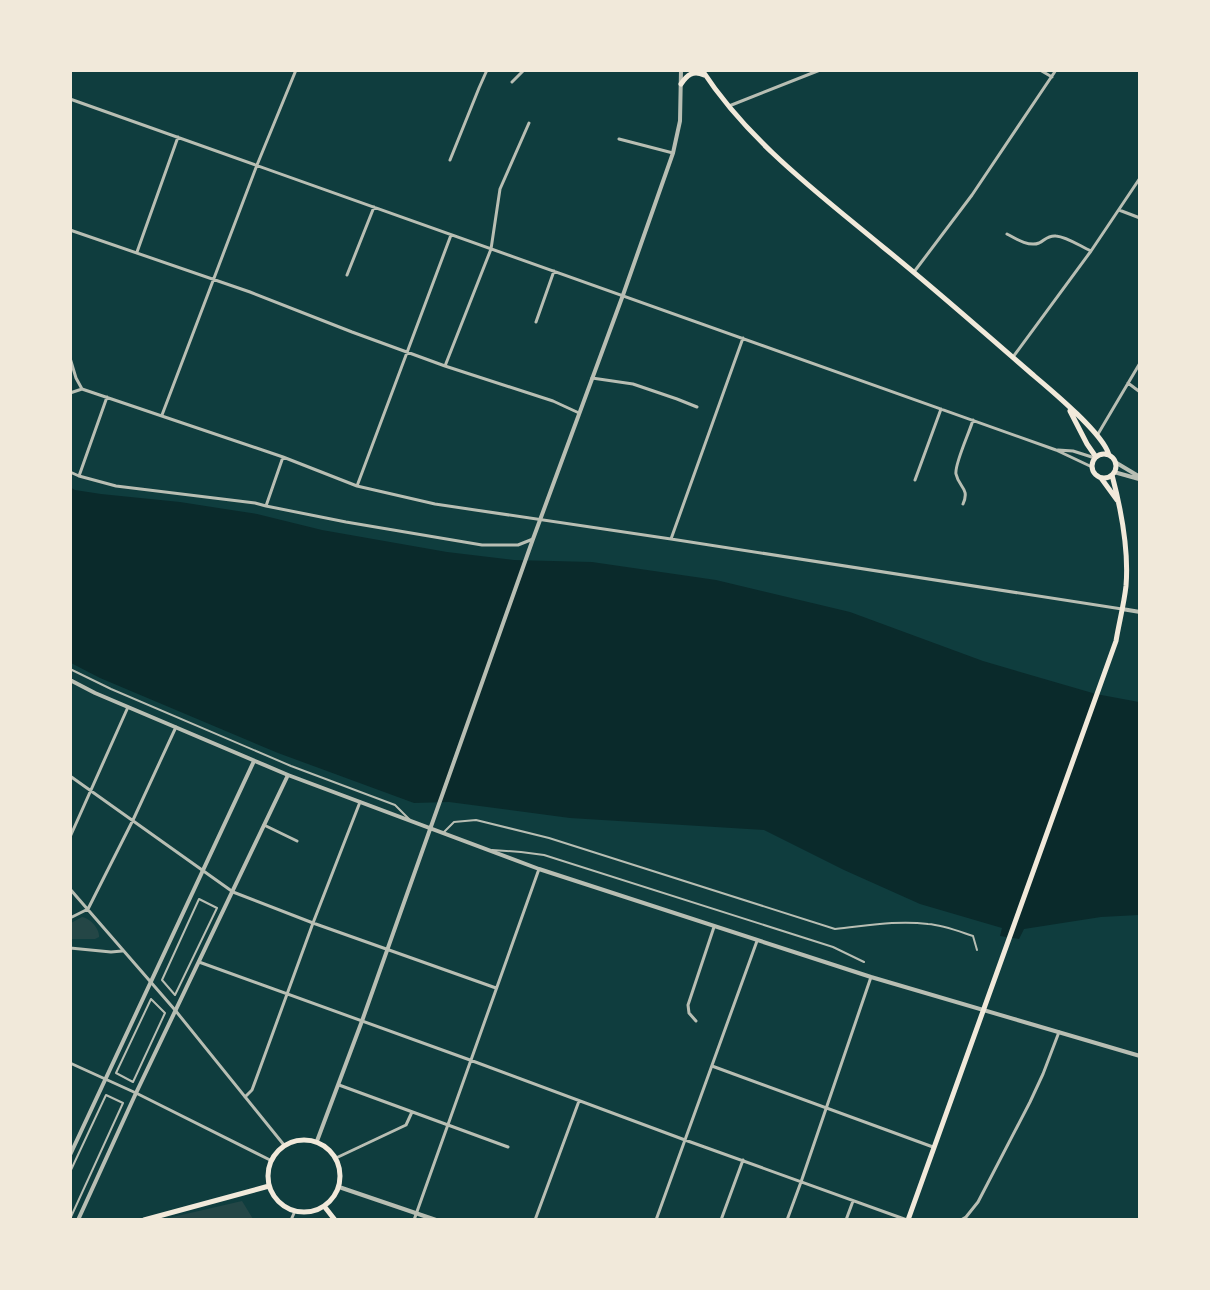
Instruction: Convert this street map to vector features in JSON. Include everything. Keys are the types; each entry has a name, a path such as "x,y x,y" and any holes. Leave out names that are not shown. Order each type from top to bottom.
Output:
{"main road":[{"path":"681,84 691,74 703,73 728,107 780,161 914,272 1067,406 1097,435 1115,462 1116,468 1113,474 1101,478"},
{"path":"1067,406 1095,457"},
{"path":"1109,455 1100,454 1095,457 1092,467 1094,474 1101,478 1120,504"},
{"path":"908,1220 1116,641 1126,589 1127,564 1120,504 1113,474"},
{"path":"297,1140 317,1141 329,1149 336,1158 340,1168 339,1187 333,1198 324,1206 310,1212 295,1211 277,1201 269,1186 270,1160 284,1145 297,1140"},
{"path":"144,1220 269,1186"},
{"path":"324,1206 335,1220"}],"street":[{"path":"162,415 257,165 296,70"},
{"path":"450,160 487,70"},
{"path":"512,82 524,70"},
{"path":"317,1141 673,153 680,121 681,70"},
{"path":"728,107 820,70"},
{"path":"1040,70 1052,77"},
{"path":"914,272 972,195 1056,70"},
{"path":"70,99 973,420 1056,450 1092,467"},
{"path":"446,366 491,249 500,189 529,123"},
{"path":"137,252 178,137"},
{"path":"619,139 673,153"},
{"path":"1013,357 1091,251 1140,178"},
{"path":"348,275 374,207"},
{"path":"1118,210 1140,218"},
{"path":"70,230 214,279 446,366 536,395 580,413"},
{"path":"1007,234 1032,244 1055,235 1091,251"},
{"path":"357,486 452,235"},
{"path":"536,322 554,271"},
{"path":"671,539 743,338"},
{"path":"70,358 82,389"},
{"path":"1097,435 1140,363"},
{"path":"592,378 633,384 697,407"},
{"path":"1128,383 1140,392"},
{"path":"70,393 82,389 284,457 357,486 435,504 1140,612"},
{"path":"80,476 107,397"},
{"path":"915,480 941,409"},
{"path":"963,504 966,493 955,471 973,420"},
{"path":"1056,450 1073,451 1095,457"},
{"path":"266,506 284,457"},
{"path":"1115,462 1140,478"},
{"path":"70,472 116,486 226,499 346,522 482,544 532,542"},
{"path":"1113,474 1140,478"},
{"path":"70,669 111,689 291,766 395,805 412,822"},
{"path":"70,680 288,775 487,850 714,927 871,977 1140,1056"},
{"path":"70,837 129,707"},
{"path":"70,918 88,909 176,728"},
{"path":"70,1155 254,761"},
{"path":"78,1220 175,1010 288,775"},
{"path":"70,776 232,892 496,988"},
{"path":"244,1097 252,1090 360,802"},
{"path":"443,833 454,822 476,820 549,838 835,929 891,923 929,924 973,936 977,950"},
{"path":"263,825 297,841"},
{"path":"487,850 544,855 833,947 864,962"},
{"path":"414,1220 539,868"},
{"path":"70,889 175,1010 284,1145"},
{"path":"199,899 217,908 175,995 162,980 199,899"},
{"path":"696,1021 689,1013 688,1005 714,927"},
{"path":"656,1220 758,941"},
{"path":"70,948 123,951"},
{"path":"199,962 908,1220"},
{"path":"787,1220 871,977"},
{"path":"152,999 165,1012 133,1082 116,1073 152,999"},
{"path":"961,1220 978,1202 1030,1102 1059,1032"},
{"path":"70,1063 136,1093 270,1160"},
{"path":"712,1066 933,1147"},
{"path":"339,1085 508,1147"},
{"path":"70,1172 106,1095 123,1103 70,1219"},
{"path":"535,1220 579,1101"},
{"path":"336,1158 406,1125 412,1112"},
{"path":"721,1220 742,1160"},
{"path":"339,1187 436,1220"},
{"path":"846,1220 853,1201"},
{"path":"291,1220 295,1211"}],"shaded area":[{"path":"70,487 75,490 101,494 180,502 257,514 322,530 447,552 514,560 592,562 716,580 850,612 983,661 1096,694 1139,702 1139,915 1101,917 1024,929 1019,939 1000,936 1002,928 920,904 844,870 764,830 570,818 449,802 414,803 278,753 100,678 71,663"},
{"path":"82,917 94,924 99,937 71,939 71,923"},
{"path":"242,1201 253,1219 164,1219"}]}
